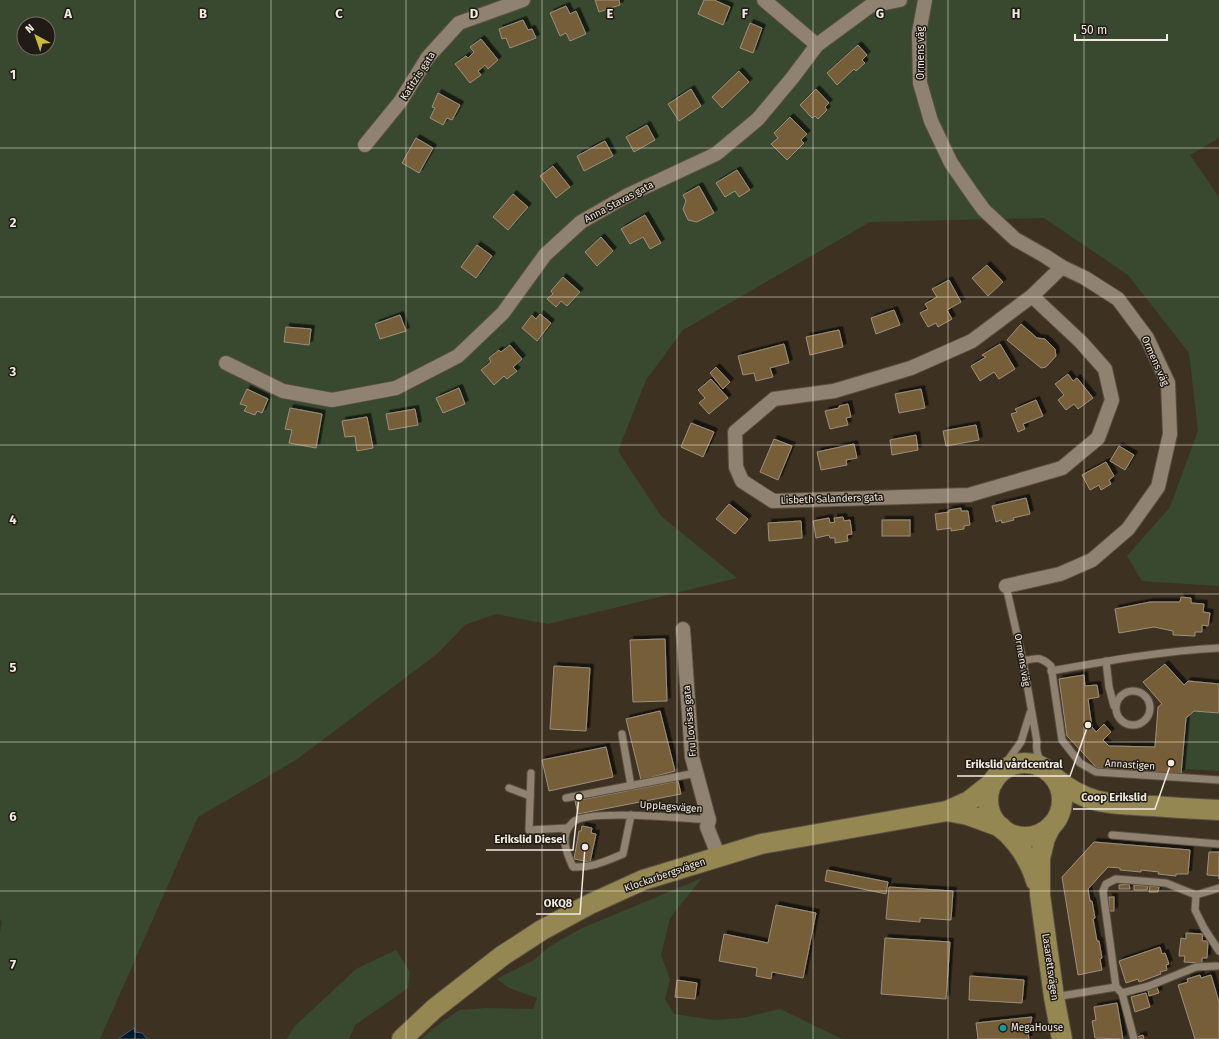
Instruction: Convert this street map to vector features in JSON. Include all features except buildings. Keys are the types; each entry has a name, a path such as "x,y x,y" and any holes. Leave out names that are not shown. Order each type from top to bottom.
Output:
{"main road":[{"path":"1107,804 1080,795 1066,787 1051,774 1035,764 1023,763 1016,764 1004,770 994,780 990,790 989,802 990,812 1002,828 1018,836 1032,836 1044,832 1052,825 1083,809 1107,804 1219,810"},
{"path":"1051,774 1061,791 1062,800 1060,812 1052,825"},
{"name":"Klockarbergsvägen","path":"402,1039 434,1009 481,972 542,930 588,905 643,880 761,844 946,811 960,806 994,780"},
{"name":"Klockarbergsvägen","path":"946,811 968,815 1002,828"},
{"name":"Lasarettsvägen","path":"1052,825 1045,838 1040,858 1040,895 1054,997 1062,1039"},
{"name":"Lasarettsvägen","path":"1002,828 1017,843 1028,858 1040,895"}],"street":[{"name":"Katitzis gata","path":"365,145 400,102 428,57 459,23 523,0"},
{"path":"764,0 818,45"},
{"name":"Anna Stavas gata","path":"226,363 283,391 332,400 396,388 458,356 503,313 545,255 581,222 628,195 716,154 758,119 818,45 870,6 900,0"},
{"name":"Ormens väg","path":"925,0 919,33 920,83 931,121 951,163 972,195 984,210 1015,239 1062,267 1085,278 1118,299 1147,338 1168,383 1170,434 1158,487 1128,529 1092,560 1060,574 1006,586"},
{"name":"Lisbeth Salanders gata","path":"1032,296 1081,342 1104,369 1112,400 1098,438 1062,468 969,495 773,501 742,481 736,467 736,432 774,399 834,391 910,368 972,341 1032,296 1062,267"},
{"name":"Fru Lovisas gata","path":"683,629 692,757 709,820 707,827 719,857"}],"lane":[{"name":"Ormens väg","path":"1006,586 1024,661 1038,755 1042,763 1051,774"},
{"path":"1024,661 1044,659 1051,666 1051,671 1106,661 1196,649 1219,648"},
{"path":"1106,661 1109,686 1115,709 1117,716 1123,722 1136,725 1144,721 1148,716 1150,704 1145,695 1138,691 1132,690 1126,691 1119,697 1115,709"},
{"name":"Annastigen","path":"1051,671 1062,740 1080,763 1096,772 1219,780"},
{"path":"994,780 1021,742 1031,711"},
{"path":"622,734 631,786"},
{"path":"531,773 529,830 568,828"},
{"path":"566,798 696,773"},
{"path":"509,788 530,796"},
{"name":"Upplagsvägen","path":"631,815 623,854 598,865 583,868 573,867 565,850 564,835 574,820 601,815 631,815 709,820"},
{"path":"1112,835 1219,844"},
{"path":"1134,1039 1122,993 1116,987 1102,891 1106,884 1116,879 1166,883 1196,895 1219,888"},
{"path":"1196,895 1196,910 1204,928 1219,951"},
{"path":"1122,993 1149,986 1196,967 1218,967"},
{"path":"1054,997 1116,987"}],"green space":[{"path":"0,0 1219,0 1219,138 1190,155 1219,197 1219,586 1142,581 1127,556 1170,507 1198,431 1189,353 1128,275 1044,218 870,222 683,330 646,380 618,451 661,516 737,578 548,624 496,614 465,625 437,654 296,760 198,817 100,1039 0,1039 0,933 2,921 0,920"},
{"path":"1194,711 1219,713 1219,771 1187,769 1181,774 1186,718"},
{"path":"702,878 670,918 661,955 670,980 665,999 674,1014 714,1020 742,1018 780,1009 842,1039 422,1039 431,1030 459,1010 486,1008 533,1009 537,998 509,988 497,979 534,960 549,947 580,929"},
{"path":"396,950 410,972 408,988 355,1025 349,1039 287,1039 294,1027 356,969"}],"water":[{"path":"134,1028 135,1032 142,1033 147,1039 118,1039"}],"place":[{"name":"Erikslid vårdcentral","path":"1088,725"},
{"name":"Coop Erikslid","path":"1171,763"},
{"name":"Erikslid Diesel","path":"579,797"},
{"name":"OKQ8","path":"585,847"},
{"name":"MegaHouse","path":"1003,1028"}]}
